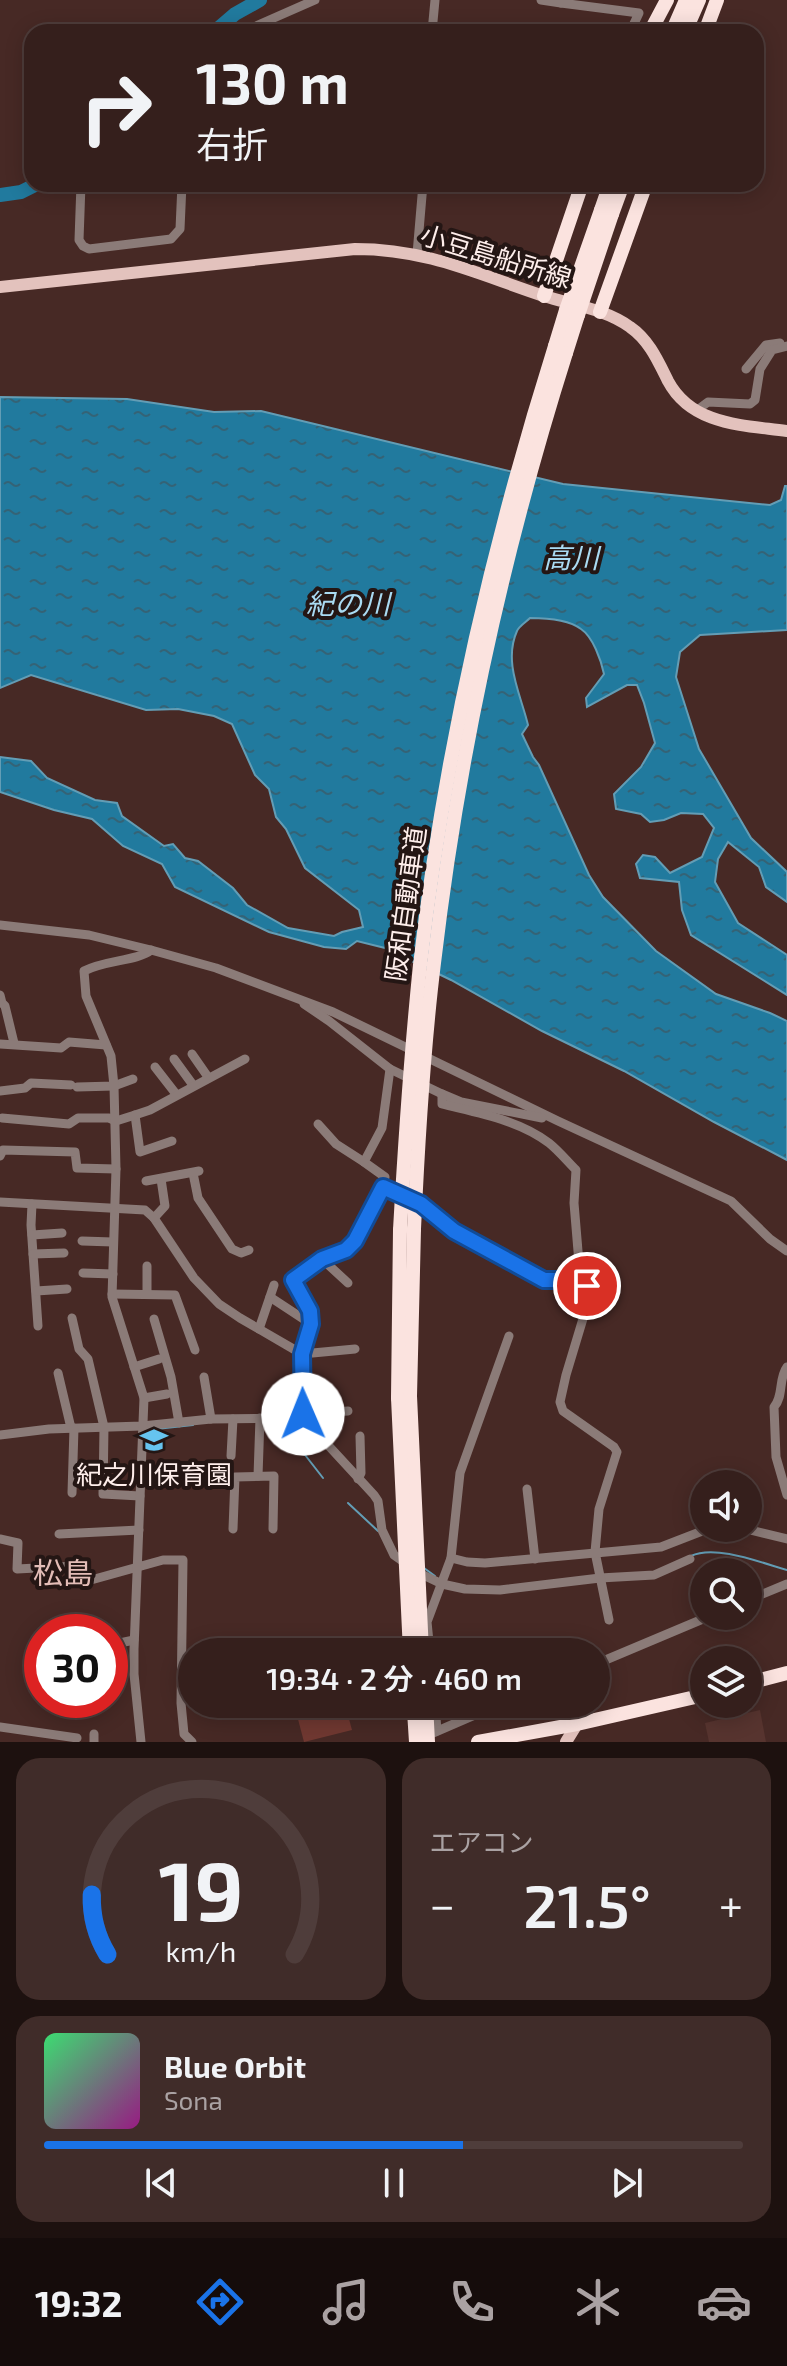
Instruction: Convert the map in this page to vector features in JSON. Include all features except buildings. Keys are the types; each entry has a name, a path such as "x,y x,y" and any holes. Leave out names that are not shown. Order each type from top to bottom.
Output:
{"highway":[{"path":"708,24 717,0"},
{"path":"677,24 692,1"},
{"path":"687,24 692,1"},
{"path":"654,24 665,3"},
{"path":"544,296 579,192"},
{"name":"阪和自動車道","path":"607,212 609,192"},
{"name":"阪和自動車道","path":"409,1638 403,1528 404,1397 410,1064 421,961 447,789 468,678 513,489 607,212 618,192"},
{"path":"600,312 643,192"},
{"name":"阪和自動車道","path":"404,1397 421,1638"},
{"path":"762,1679 787,1673"},
{"path":"478,1742 577,1724 690,1698"},
{"path":"415,1742 417,1718"},
{"path":"424,1718 433,1736"}],"main road":[{"name":"小豆島船所線","path":"0,287 355,249 396,250 478,271 544,296 616,317 642,335 672,388 696,411 726,423 787,431"},
{"path":"566,1742 577,1724"}],"street":[{"path":"260,24 315,0"},
{"path":"433,24 435,0"},
{"path":"541,0 639,13 634,24"},
{"path":"81,192 79,240 89,249 171,239 180,229 182,192"},
{"path":"417,254 422,192"},
{"path":"696,411 708,402 750,404 755,400 760,369 772,350 787,344"},
{"path":"746,369 766,345 787,344"},
{"path":"0,925 89,935 216,968 273,987 333,1012 731,1201 787,1251"},
{"path":"141,1742 134,1640 144,1398 112,1294 116,1169 114,1086 111,1056 86,996 84,971 122,958 144,956 151,950"},
{"path":"0,995 14,1043"},
{"path":"298,999 390,1069 442,1094 461,1102 558,1121"},
{"path":"0,1044 61,1048 69,1042 106,1045"},
{"path":"192,1054 208,1077"},
{"path":"174,1059 193,1085"},
{"path":"2,1118 69,1124 78,1118 109,1118 116,1121 150,1110 245,1059"},
{"path":"155,1067 176,1094"},
{"path":"364,1162 382,1128 390,1069"},
{"path":"0,1091 25,1088 31,1083 114,1086 133,1079"},
{"path":"442,1094 442,1104 498,1118 539,1136 576,1170 574,1203 580,1275 587,1286 585,1312 560,1402 563,1411 617,1452 599,1509 595,1552 609,1620"},
{"path":"135,1115 140,1152 172,1141"},
{"path":"318,1124 336,1144 385,1177 383,1187 355,1241 293,1280 310,1311 311,1324 302,1354 303,1416 378,1501 382,1530 394,1555 421,1574 474,1590 500,1590 600,1576 654,1575 690,1559"},
{"path":"0,1156 3,1150 75,1152 77,1168 116,1169"},
{"path":"146,1181 196,1172 198,1198 232,1249 241,1253 249,1250"},
{"path":"154,1218 165,1206 161,1179"},
{"path":"383,1187 421,1204 454,1231 544,1280 563,1280 587,1286"},
{"path":"0,1202 145,1210 154,1218 194,1278 219,1304 302,1354 355,1349"},
{"path":"32,1204 38,1326"},
{"path":"32,1235 62,1233"},
{"path":"82,1241 113,1242"},
{"path":"33,1254 64,1253"},
{"path":"322,1259 348,1283"},
{"path":"147,1266 147,1294"},
{"path":"83,1273 113,1274"},
{"path":"259,1329 274,1285"},
{"path":"36,1291 67,1289"},
{"path":"112,1294 175,1295 195,1350"},
{"path":"270,1297 311,1324"},
{"path":"72,1318 79,1349 88,1359 104,1429 103,1494 140,1496"},
{"path":"154,1319 171,1377 179,1423"},
{"path":"429,1638 427,1622 451,1558 460,1473 509,1336"},
{"path":"134,1367 159,1359"},
{"path":"787,1367 783,1372 779,1401 774,1407 776,1457 787,1495"},
{"path":"58,1373 73,1430 72,1493"},
{"path":"204,1377 211,1419"},
{"path":"144,1398 167,1394"},
{"path":"0,1435 211,1419 260,1420 348,1411"},
{"path":"258,1476 260,1420"},
{"path":"231,1456 233,1421"},
{"path":"358,1479 361,1473 360,1436"},
{"path":"233,1529 235,1477 274,1476 273,1529"},
{"path":"527,1489 535,1559"},
{"path":"59,1534 139,1530"},
{"path":"762,1533 787,1539"},
{"path":"451,1558 476,1563 535,1559 661,1547 690,1536"},
{"path":"0,1539 18,1543 17,1569 75,1566 91,1580 163,1560 183,1560 181,1703 184,1734 192,1742"},
{"path":"762,1594 787,1584"},
{"path":"610,1658 690,1624"},
{"path":"128,1641 134,1640"},
{"path":"415,1742 471,1718"},
{"path":"577,1724 579,1718"},
{"path":"0,1727 77,1738"}],"shaded area":[{"path":"298,1718 349,1718 352,1730 304,1742"},
{"path":"726,1718 762,1718 766,1742 709,1742 705,1723"}],"water":[{"name":"紀の川","path":"0,397 127,399 214,412 261,411 563,484 770,505 781,500 787,486 787,630 700,635 680,652 676,677 699,749 751,838 787,872 787,902 766,887 759,867 728,842 718,859 715,882 738,923 787,955 787,995 691,935 682,910 679,882 640,878 636,864 643,855 655,857 670,873 702,857 714,828 703,814 681,813 650,822 641,814 616,809 614,794 641,767 655,743 637,685 627,685 587,707 586,698 604,674 596,649 589,637 576,626 550,619 530,618 521,626 513,643 512,666 528,725 522,734 589,875 603,897 656,951 716,994 787,1021 787,1160 624,1071 385,948 357,941 346,949 324,947 269,932 175,887 162,864 123,846 92,819 0,792 0,757 31,761 47,778 95,800 117,803 122,816 164,846 173,844 185,858 198,861 233,888 247,905 288,928 334,936 363,927 359,910 305,868 286,829 276,817 269,789 255,775 232,724 214,716 178,709 146,710 31,675 0,688"}],"waterway":[{"path":"223,24 260,0"},
{"path":"0,195 24,190"},
{"path":"275,1422 281,1424 323,1478"},
{"path":"156,1429 193,1425"},
{"path":"348,1503 378,1531"},
{"path":"691,1556 725,1553 787,1570"},
{"path":"424,1568 435,1576"}],"place":[{"name":"紀之川保育園","path":"154,1440"}],"district":[{"name":"松島","path":"63,1574"}],"route":[{"path":"303,1414 302,1354 311,1324 310,1311 293,1280 322,1259 346,1250 355,1241 383,1187 421,1204 454,1231 544,1280 563,1280 587,1286"}],"water label":[{"name":"高川","path":"571,558"}]}
